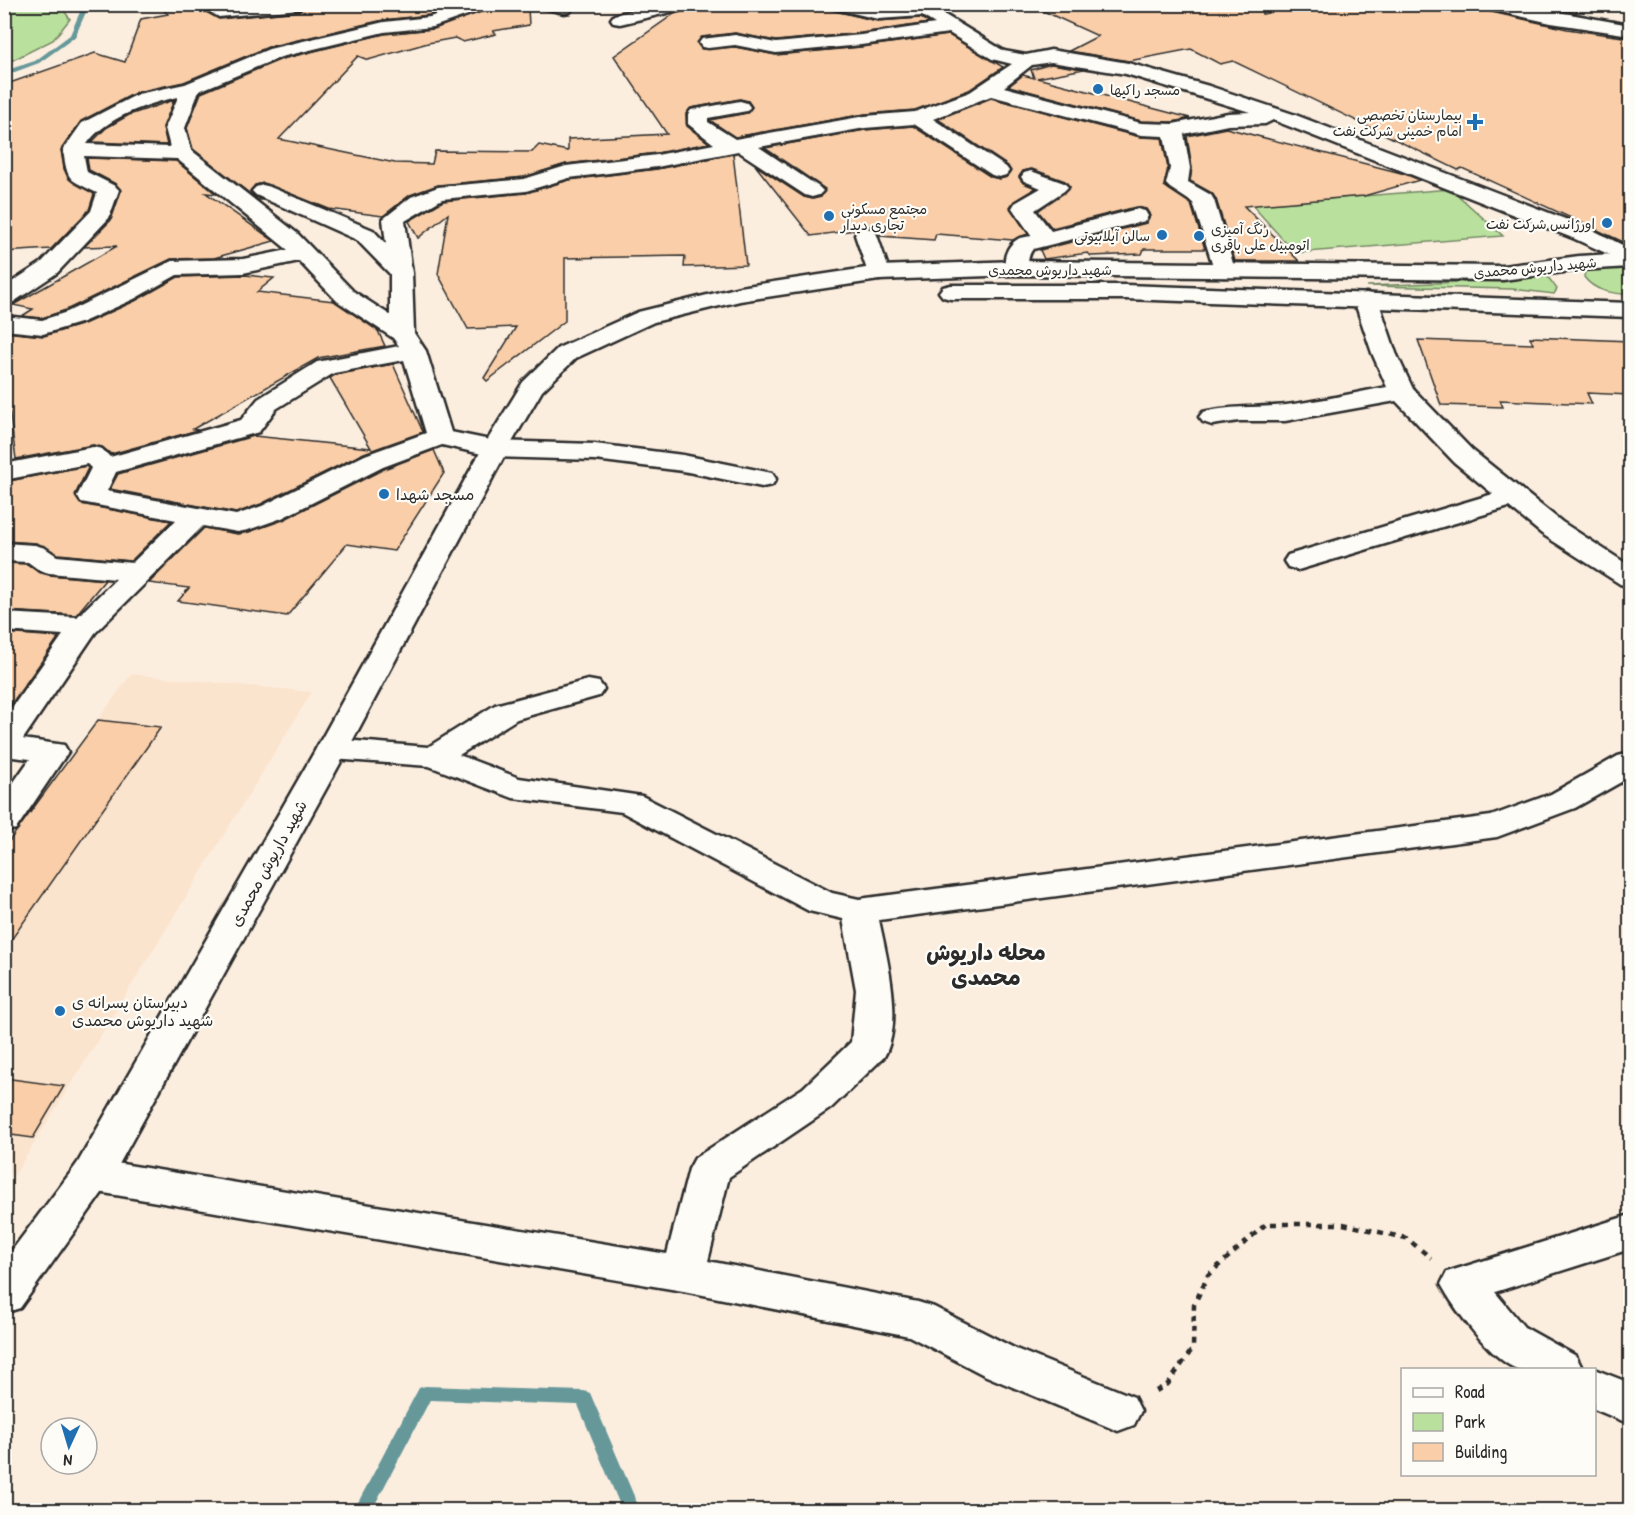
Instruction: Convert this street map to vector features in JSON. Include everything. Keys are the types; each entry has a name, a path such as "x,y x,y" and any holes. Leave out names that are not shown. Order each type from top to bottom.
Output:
{"street":[{"path":"203,4 219,12 299,4"},
{"path":"4,298 49,268 101,213 108,190 77,175 73,150 89,127 145,98 192,88 275,53 384,27 433,22 482,4"},
{"path":"620,19 682,4"},
{"path":"838,4 878,14 919,8 998,55 1026,62"},
{"path":"1489,4 1551,18 1630,30"},
{"path":"708,43 735,40 776,48 861,40 951,27"},
{"path":"972,60 998,55"},
{"path":"440,437 408,342 394,219 419,202 438,193 526,185 566,172 657,161 809,130 865,122 918,118 976,96 1026,62 1051,56 1128,69 1286,118 1583,234 1630,258"},
{"path":"192,88 175,128 182,153 290,239 345,296 408,342"},
{"path":"988,89 1141,129 1173,130 1228,119 1286,118"},
{"path":"740,107 698,114 698,124 812,191"},
{"path":"918,118 999,171"},
{"path":"1173,130 1180,168 1178,184 1203,200 1224,270"},
{"path":"73,150 182,153"},
{"path":"1031,177 1056,187 1023,208 1046,239"},
{"path":"263,191 365,235 401,273"},
{"path":"1016,268 1016,255 1025,244 1137,216"},
{"path":"866,236 879,273"},
{"path":"4,323 43,327 75,317 126,294 172,268 243,266 304,253"},
{"name":"شهید داریوش محمدی","path":"4,1295 92,1175 332,749 512,419 532,387 567,353 646,317 740,294 879,273 1016,268 1503,273 1630,258"},
{"path":"1579,263 1566,276 1570,284 1582,293 1603,302 1630,309"},
{"name":"شهید داریوش محمدی","path":"512,419 571,375 617,349 684,325 783,303 877,292 1125,292 1630,309"},
{"path":"1366,300 1384,353 1402,392 1464,456 1512,497 1551,528 1617,557 1630,578"},
{"path":"408,342 318,362 267,404 250,426 105,467 91,496 238,524 272,512 374,461 440,437 495,449 595,452 683,463 762,479"},
{"path":"1212,417 1239,413 1284,413 1402,392"},
{"path":"5,471 93,455 105,467"},
{"path":"1298,561 1512,497"},
{"path":"4,821 52,752 4,745 84,627 197,516"},
{"path":"4,552 35,554 49,564 141,573"},
{"path":"4,622 84,627"},
{"path":"434,757 506,712 588,688"},
{"path":"332,749 434,757 513,788 630,803 822,903 859,911 1497,826 1563,801 1630,763"},
{"path":"684,1274 711,1169 817,1098 870,1047 875,990 859,911"},
{"path":"92,1175 684,1274 918,1320 1000,1362 1118,1411"},
{"path":"1557,1368 1508,1340 1463,1284 1630,1232"}],"path":[{"path":"1118,1411 1167,1384 1193,1348 1194,1305 1208,1275 1266,1224 1343,1224 1406,1238 1463,1284"}],"shaded area":[{"name":"دبیرستان پسرانه ی شهید داریوش محمدی","path":"131,674 312,692 15,1175 5,1173 5,848"}],"green space":[{"path":"5,4 60,5 70,19 53,40 5,64"},
{"path":"1451,189 1503,236 1295,253 1252,205"},
{"path":"1597,266 1630,266 1630,295 1605,291 1588,282 1584,277 1585,271"},
{"path":"1541,273 1548,277 1557,289 1554,294 1512,289 1367,286 1505,280"}],"building":[{"path":"157,4 193,4 219,19 299,11 316,4 439,8 439,4 456,4 429,15 383,20 268,47 184,82 137,92 81,121 61,150 64,169 69,179 94,194 89,210 51,249 4,252 4,85 95,53 125,62 141,19 168,14"},
{"path":"692,4 828,4 831,10 877,21 921,18 929,23 861,33 776,41 735,33 702,37 697,43 702,49 735,47 776,55 861,47 949,35 1003,67 969,90 915,110 865,114 735,137 710,120 747,113 752,107 748,101 740,99 691,108 686,114 687,126 709,143 657,153 566,164 524,177 438,185 410,195 383,216 329,209 264,183 255,185 250,191 262,200 258,200 193,149 187,128 201,93 282,59 384,34 434,29 490,8 528,8 529,25 493,31 496,34 463,42 455,38 428,43 368,60 358,56 279,139 395,163 432,164 435,151 532,152 539,145 568,151 568,139 667,134 614,56 674,14 689,10"},
{"name":"بیمارستان تخصصی امام خمینی شرکت نفت","path":"1028,4 1261,4 1262,14 1293,8 1302,12 1345,4 1479,4 1483,10 1567,29 1630,38 1630,245 1462,168 1458,170 1233,61 1220,64 1191,49 1129,61 1069,51 1098,36"},
{"path":"1523,4 1580,4 1576,13"},
{"path":"1051,64 1084,69 1037,78 1190,118 1173,122 1141,121 1009,86 1023,75 1034,78 1031,70"},
{"path":"991,98 1140,137 1162,138 1168,168 1164,186 1191,204 1205,249 1144,249 1142,254 1091,256 1088,253 1044,259 1040,250 1146,223 1150,215 1146,209 1136,207 1052,228 1038,211 1070,187 1065,181 1032,169 1023,171 1019,177 1023,183 1036,188 1014,201 1010,207 1028,234 1013,240 936,234 934,240 880,236 883,226 867,226 855,230 811,236 755,165 804,197 813,199 821,197 825,189 765,148 865,130 913,126 991,177 1000,179 1007,177 1011,172 1008,166 938,119"},
{"path":"174,100 163,127 167,145 92,142 106,128 129,115"},
{"path":"1226,128 1405,174 1420,180 1364,196 1244,206 1299,261 1235,261 1216,199 1212,193 1190,181 1192,168 1187,136"},
{"path":"733,154 746,265 684,267 685,256 565,258 565,321 487,381 484,378 516,327 468,329 438,274 448,214 418,238 409,221 443,201 526,193 569,180 657,169"},
{"path":"87,158 176,161 216,194 206,193 274,241 214,258 171,259 66,310 42,318 22,316 33,309 13,305 117,246 84,247 111,220 121,191 116,184 89,170"},
{"path":"245,275 274,278 257,292 334,301 378,331 385,346 318,358 193,429 198,430 111,454 102,447 93,445 16,459 9,408 4,409 4,332 44,336 84,324 135,301 178,277"},
{"path":"1530,337 1630,341 1630,395 1587,393 1592,404 1500,400 1503,407 1441,405 1418,340 1533,344"},
{"path":"393,364 423,432 364,453 261,504 236,513 110,489 118,474 254,436 371,448 330,378 335,375"},
{"path":"434,450 444,473 394,551 347,544 287,616 178,601 189,588 149,583 204,528 238,534 249,532 283,520 384,469"},
{"path":"86,466 88,468 75,495 81,504 171,521 131,561 58,554 36,543 4,541 4,482"},
{"path":"4,563 27,564 38,572 49,575 105,580 76,615 4,611"},
{"path":"4,633 59,637 4,714"},
{"path":"98,720 161,727 4,950 4,848"},
{"path":"4,1078 64,1086 33,1138 4,1134"}],"waterway":[{"path":"4,74 37,62 73,36 83,12 79,4"},
{"path":"363,1510 425,1393 584,1398 631,1510"}],"place":[{"name":"مسجد راکیها","path":"1098,89"},
{"name":"بیمارستان تخصصی امام خمینی شرکت نفت","path":"1475,122"},
{"name":"مجتمع مسکونی تجاری دیدار","path":"829,216"},
{"name":"اورژانس شرکت نفت","path":"1607,223"},
{"name":"سالن آیلابیوتی","path":"1162,235"},
{"name":"رنگ آمیزی اتومبیل علی باقری","path":"1199,236"},
{"name":"مسجد شهدا","path":"384,494"},
{"name":"دبیرستان پسرانه ی شهید داریوش محمدی","path":"60,1011"}],"district":[{"name":"محله داریوش محمدی","path":"986,964"}]}
